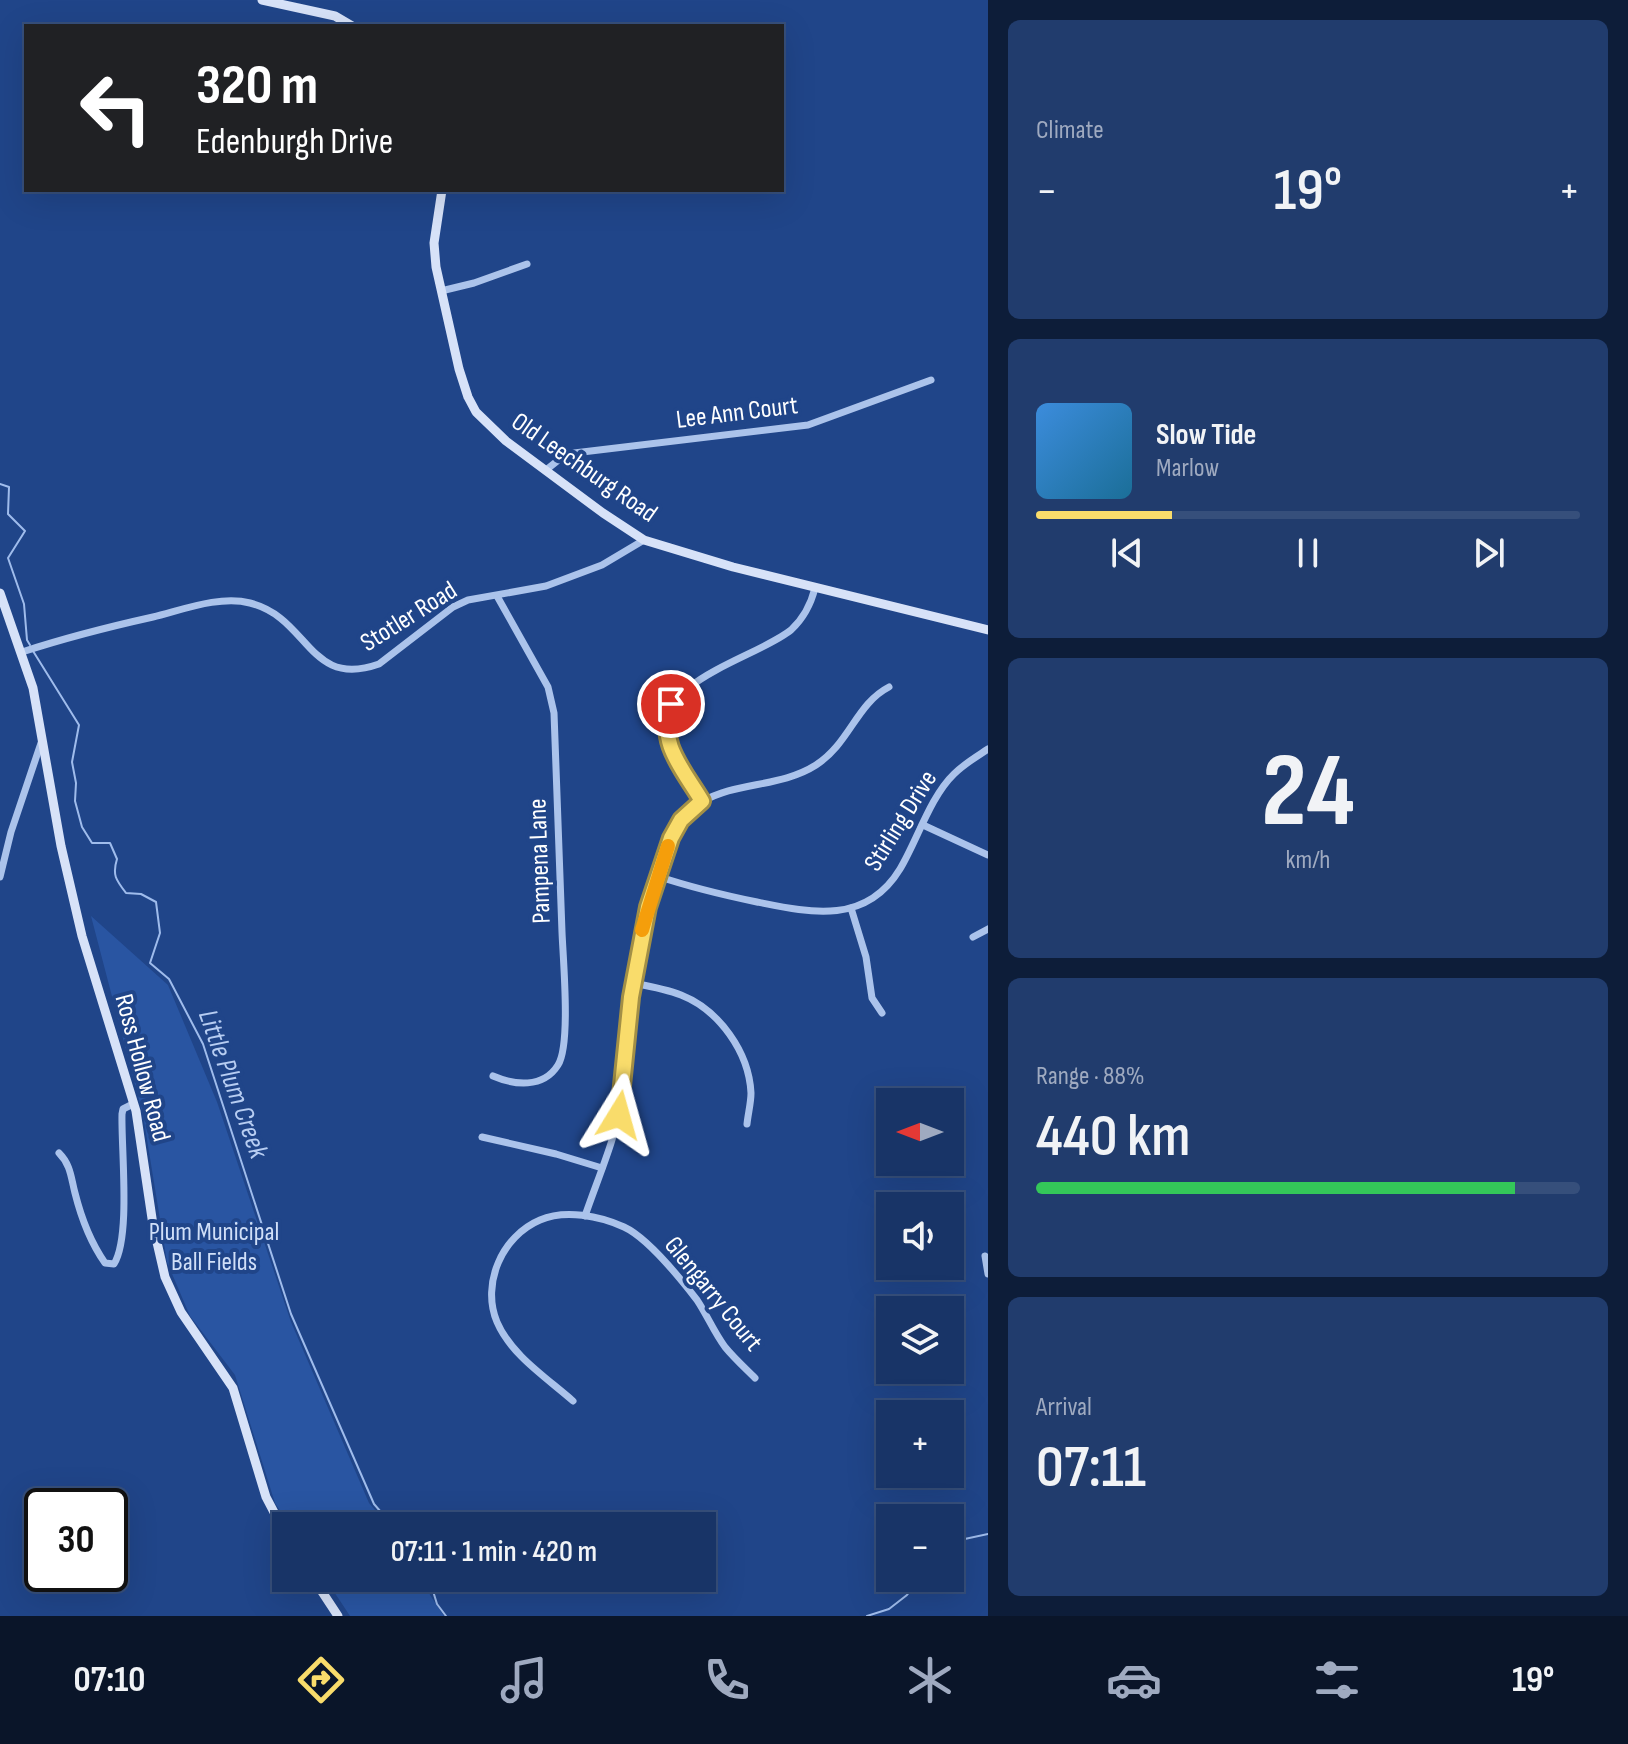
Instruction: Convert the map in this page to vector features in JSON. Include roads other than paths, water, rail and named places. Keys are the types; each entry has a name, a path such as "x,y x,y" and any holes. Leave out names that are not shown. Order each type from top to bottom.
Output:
{"street":[{"path":"262,0 335,16 349,24"},
{"name":"Old Leechburg Road","path":"442,192 434,243 441,291 459,369 476,412 506,441 644,540 815,588 988,630"},
{"path":"441,291 527,264"},
{"name":"Lee Ann Court","path":"546,470 561,458 574,453 808,425 931,380"},
{"name":"Stotler Road","path":"25,651 94,629 239,601 266,609 285,620 322,660 334,667 356,669 379,664 453,607 468,600 560,581 602,565 644,540"},
{"path":"702,801 666,735 671,704 688,687 788,632 805,613 815,588"},
{"name":"Ross Hollow Road","path":"0,593 25,651 82,936 133,1104 165,1277 181,1312 233,1388 266,1497 274,1512"},
{"name":"Pampena Lane","path":"493,1076 519,1084 532,1083 558,1065 563,1054 565,993 554,713 548,687 497,596"},
{"path":"585,1216 623,1096 640,938 657,876 681,820 711,795 780,781 814,767 839,747 868,702 889,687"},
{"path":"0,877 11,832 41,743"},
{"name":"Stirling Drive","path":"657,876 699,890 803,911 835,912 851,908 873,898 898,872 952,776 988,749"},
{"path":"923,825 988,855"},
{"path":"851,908 866,957 872,998 882,1013"},
{"path":"973,937 988,929"},
{"path":"633,983 682,996 702,1006 721,1023 747,1069 751,1094 747,1124"},
{"path":"59,1153 73,1176 83,1220 101,1257 105,1263 114,1264 119,1251 123,1215 122,1114 123,1109 133,1104"},
{"path":"482,1137 602,1168"},
{"name":"Glengarry Court","path":"573,1401 507,1340 496,1319 492,1285 502,1256 525,1230 552,1217 585,1216 612,1222 637,1234 696,1299 725,1346 755,1378"},
{"path":"985,1256 988,1274"},
{"path":"322,1592 338,1616"}],"waterway":[{"name":"Little Plum Creek","path":"0,484 9,487 8,514 25,531 8,558 24,604 30,645"},
{"name":"Little Plum Creek","path":"33,651 79,725 72,762 75,801 82,827 92,843 110,843 117,859 116,877 126,893 141,894 156,902 160,933 150,963 169,979 203,1044 291,1314 374,1504 381,1512"},
{"path":"964,1539 988,1534"},
{"name":"Little Plum Creek","path":"433,1592 446,1616"},
{"path":"867,1616 889,1609 909,1592"}],"park label":[{"name":"Plum Municipal Ball Fields","path":"214,1247"}]}
